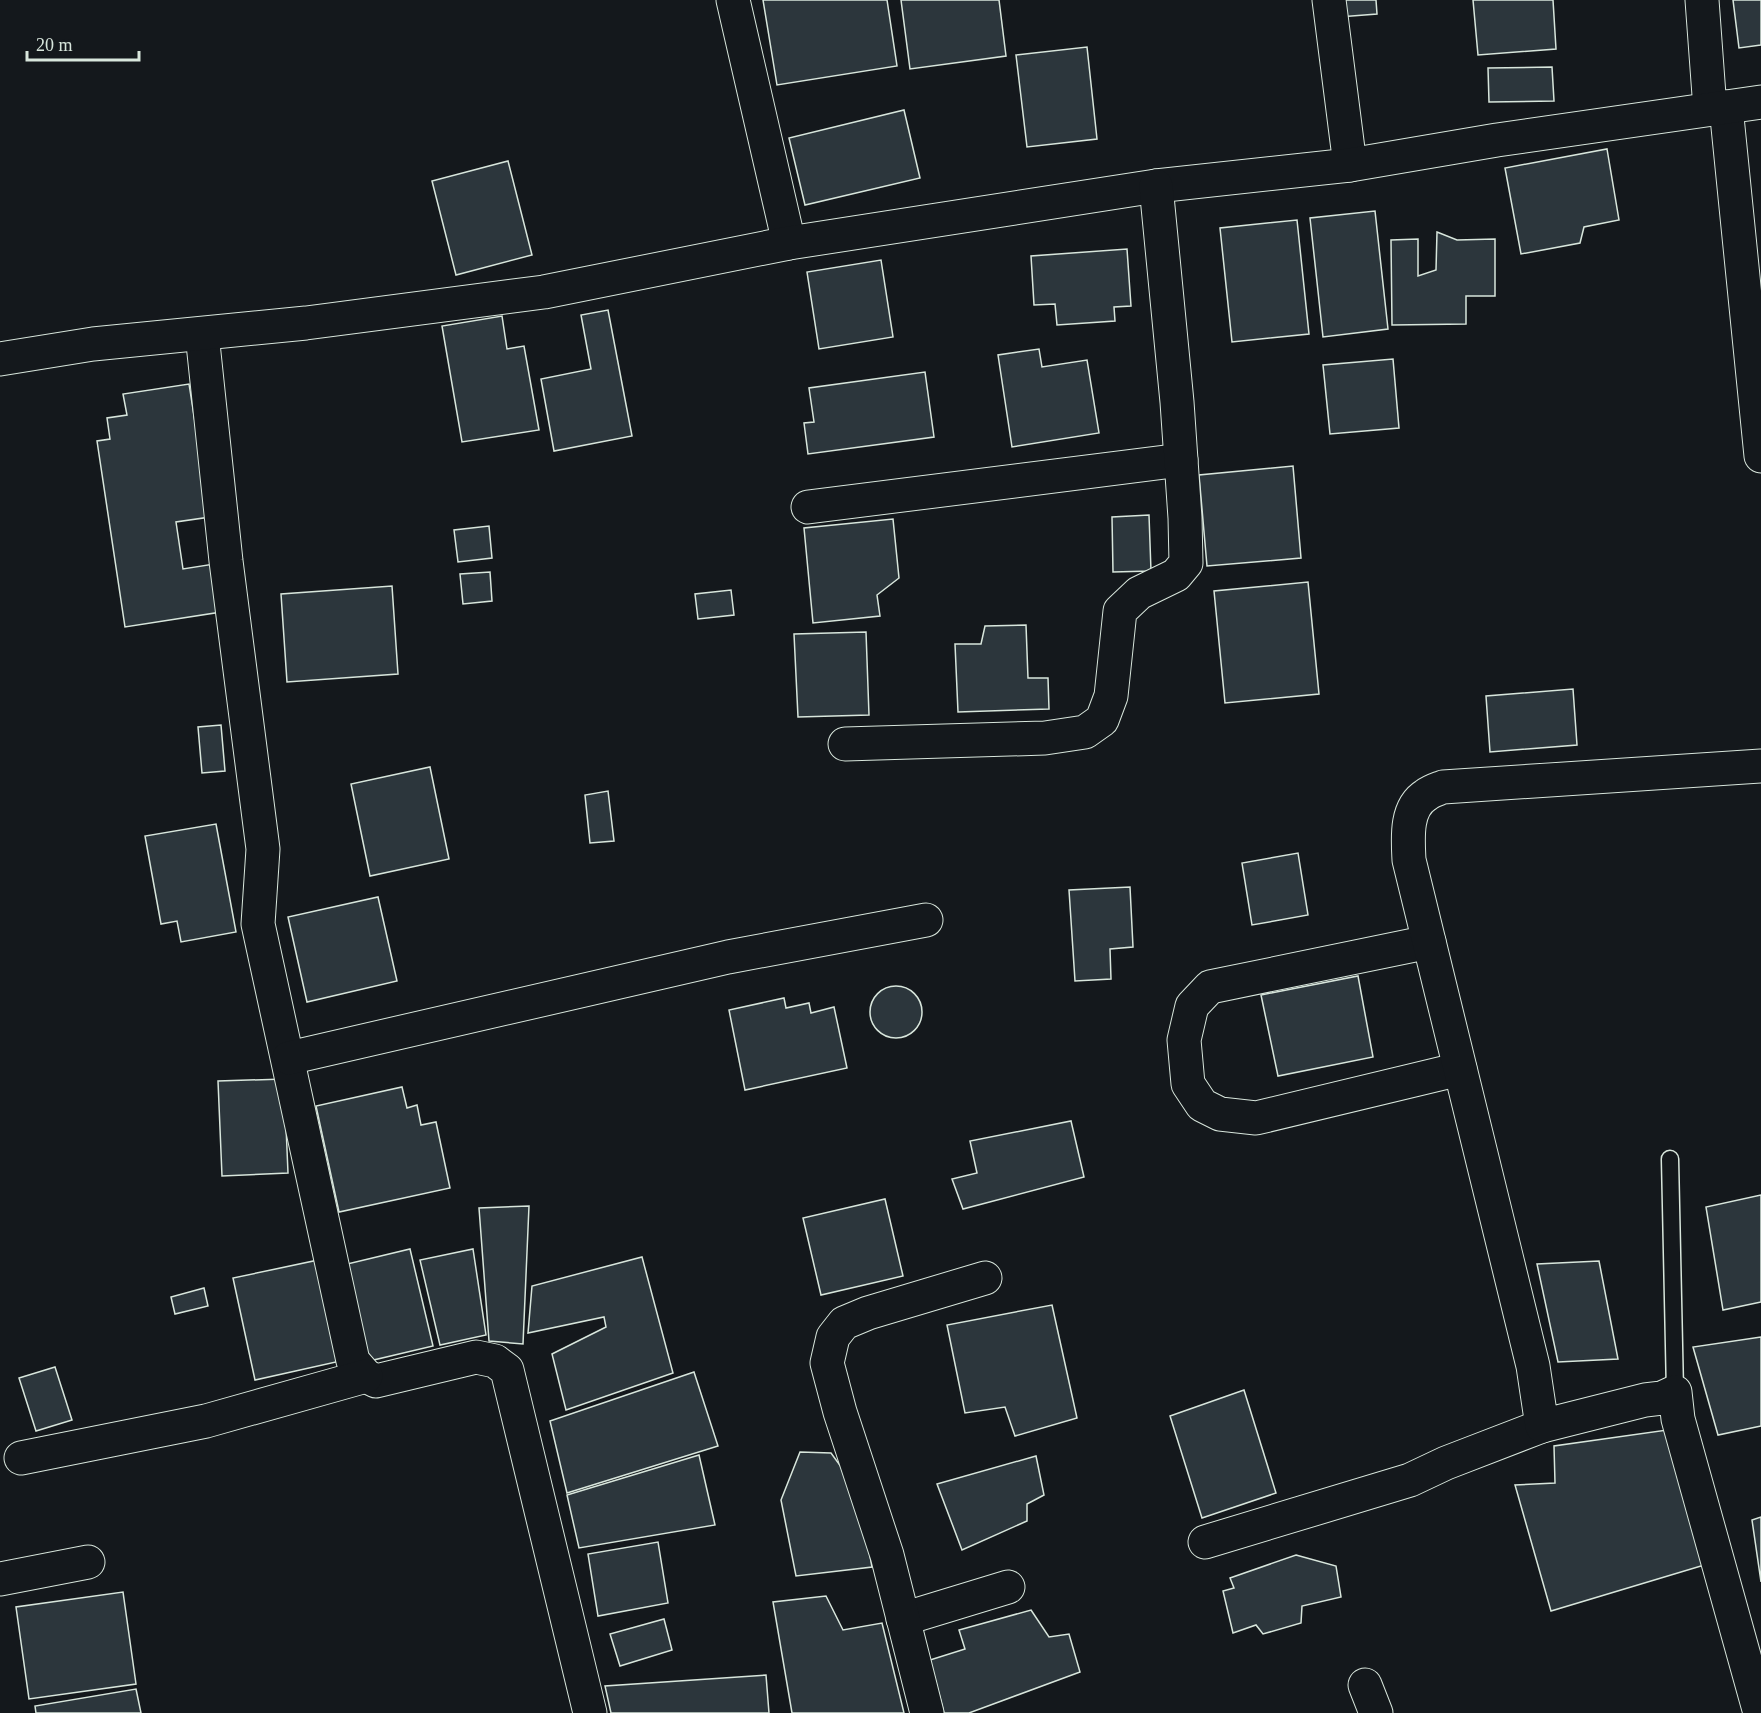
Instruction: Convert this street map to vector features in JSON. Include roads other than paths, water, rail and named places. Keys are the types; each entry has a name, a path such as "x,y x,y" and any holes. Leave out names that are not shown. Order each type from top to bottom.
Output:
{"street":[{"path":"733,0 789,243"},
{"path":"1329,0 1350,165"},
{"path":"1702,0 1718,108 1761,456"},
{"path":"0,359 93,344 202,334 544,292 789,243 1156,186 1350,165 1497,140 1761,102"},
{"path":"845,744 1045,738 1085,732 1102,720 1111,696 1120,611 1139,593 1176,575 1186,562 1169,307 1156,186"},
{"path":"202,334 226,561 263,849 258,924 289,1058 349,1347 353,1361 366,1376 376,1381 476,1357 495,1361 507,1371 590,1713"},
{"path":"807,507 1181,460"},
{"path":"1542,1426 1533,1366 1409,860 1408,835 1411,813 1424,796 1443,787 1761,766"},
{"path":"289,1058 728,957 926,920"},
{"path":"1429,942 1209,987 1192,1006 1184,1040 1188,1084 1202,1105 1220,1114 1256,1118 1460,1069"},
{"path":"927,1713 887,1555 840,1412 827,1363 833,1337 844,1323 868,1313 986,1278"},
{"path":"21,1458 206,1421 366,1376"},
{"path":"1205,1542 1410,1480 1446,1463 1542,1426 1645,1400 1662,1398 1675,1392 1678,1419 1760,1713"},
{"path":"0,1579 88,1562"},
{"path":"903,1619 1008,1587"}],"lane":[{"path":"1670,1159 1675,1392"}]}
